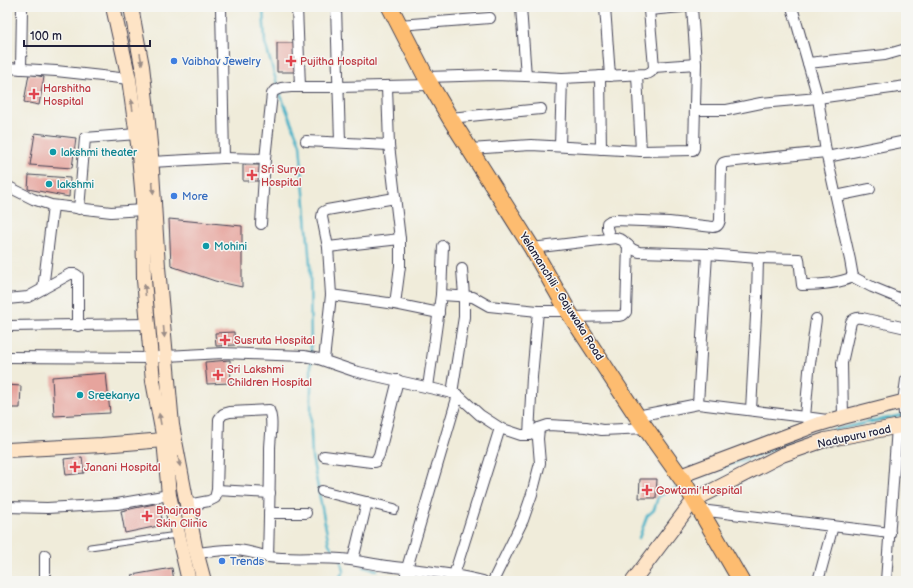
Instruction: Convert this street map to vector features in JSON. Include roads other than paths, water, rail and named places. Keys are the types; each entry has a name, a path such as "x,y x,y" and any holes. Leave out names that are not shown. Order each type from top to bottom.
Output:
{"main road":[{"path":"113,7 129,79 137,134 143,200 144,280 153,381 164,440 169,495 189,581"},
{"path":"131,7 142,66 172,425 196,553 204,581"},
{"name":"Yelamanchili - Gajuwaka Road","path":"390,7 428,81 450,118 532,248 570,314 681,478 741,581"},
{"path":"681,478 824,422 905,402"},
{"path":"824,422 825,440"},
{"name":"Nadupuru road","path":"695,502 782,455 825,440 903,426"},
{"path":"7,450 164,440"},
{"path":"633,581 695,502"}],"street":[{"path":"21,69 22,7"},
{"path":"221,7 224,158"},
{"path":"296,7 300,87"},
{"path":"336,7 340,142"},
{"path":"520,7 526,76"},
{"path":"601,149 605,76 605,7"},
{"path":"261,224 264,159 272,94 277,90 291,87 387,87 428,81 494,75 562,78 649,74 653,71 654,67 649,9 682,7"},
{"path":"470,149 531,145 641,151 693,150 696,64 692,7"},
{"path":"792,7 818,98 826,154 853,277"},
{"path":"399,25 490,18"},
{"path":"808,63 885,55 906,49"},
{"path":"654,67 696,64"},
{"path":"7,68 56,71 129,79"},
{"path":"638,75 641,151"},
{"path":"560,146 562,78"},
{"path":"695,110 727,110 761,103 818,98 906,86"},
{"path":"387,87 388,145 400,239 400,266 395,304"},
{"path":"450,118 541,109"},
{"path":"79,209 85,138 137,134"},
{"path":"306,140 388,145"},
{"path":"610,238 607,223 615,220 669,222 716,227 720,220 720,167 726,162 826,154 906,141"},
{"path":"151,162 224,158 264,159"},
{"path":"7,186 33,199 53,206 111,212 143,210"},
{"path":"836,196 870,189"},
{"path":"321,360 331,295 328,247 322,217 323,212 326,210 395,198"},
{"path":"43,289 53,206"},
{"path":"532,248 616,238 622,240 632,250 639,252 799,259 802,285 838,282 853,277 906,301"},
{"path":"328,247 400,239"},
{"path":"441,295 473,297 489,306 570,314 623,315 626,312 628,245"},
{"path":"428,387 441,295 443,246"},
{"path":"698,404 707,254"},
{"path":"751,410 758,258"},
{"path":"405,581 407,568 455,394 463,323 464,296 462,269"},
{"path":"7,299 28,297 70,274 75,274 78,276 78,326"},
{"path":"331,295 395,304 439,313"},
{"path":"530,435 532,377 538,311"},
{"path":"843,417 842,363 851,322 858,317 906,328"},
{"path":"805,417 816,319"},
{"path":"7,326 148,324"},
{"path":"7,357 152,358 223,353 304,356 354,371 455,394 480,415 500,428 530,435 539,428 548,425 586,427 602,430 642,422 698,404 805,417 824,422"},
{"path":"324,456 375,462 379,455 398,380"},
{"path":"886,581 890,533 903,426 906,380"},
{"path":"187,504 209,501 215,498 217,490 219,419 224,414 230,412 269,410 271,415 268,557"},
{"path":"454,575 500,428"},
{"path":"493,581 523,520 532,494 540,463 538,439 539,428"},
{"path":"217,490 270,493"},
{"path":"322,491 394,509"},
{"path":"7,507 47,508 117,504 169,495"},
{"path":"348,560 367,502"},
{"path":"695,502 833,526 890,533"},
{"path":"269,513 306,513"},
{"path":"818,581 833,526"},
{"path":"196,553 236,550 268,557 288,559 316,557 348,560 454,575 483,581"},
{"path":"45,555 45,581"}],"lane":[{"path":"90,547 178,535"}],"waterway":[{"path":"263,7 265,43 278,87"},
{"path":"279,91 300,144 310,265 311,354"},
{"path":"311,361 312,457 329,544 337,556"},
{"path":"689,481 811,435 902,415"},
{"path":"639,538 647,516 654,510 658,497 679,486"},
{"path":"337,581 344,571 341,562"},
{"path":"364,567 377,570"},
{"path":"408,574 446,581"}],"place":[{"name":"Vaibhav Jewelry","path":"174,61"},
{"name":"Pujitha Hospital","path":"291,61"},
{"name":"Harshitha Hospital","path":"34,94"},
{"name":"lakshmi theater","path":"53,152"},
{"name":"Sri Surya Hospital","path":"252,175"},
{"name":"lakshmi","path":"49,184"},
{"name":"More","path":"174,196"},
{"name":"Mohini","path":"206,246"},
{"name":"Susruta Hospital","path":"225,340"},
{"name":"Sri Lakshmi Children Hospital","path":"218,375"},
{"name":"Sreekanya","path":"80,395"},
{"name":"Janani Hospital","path":"75,467"},
{"name":"Gowtami Hospital","path":"647,490"},
{"name":"Bhajrang Skin Clinic","path":"147,516"},
{"name":"Trends","path":"222,561"}]}
